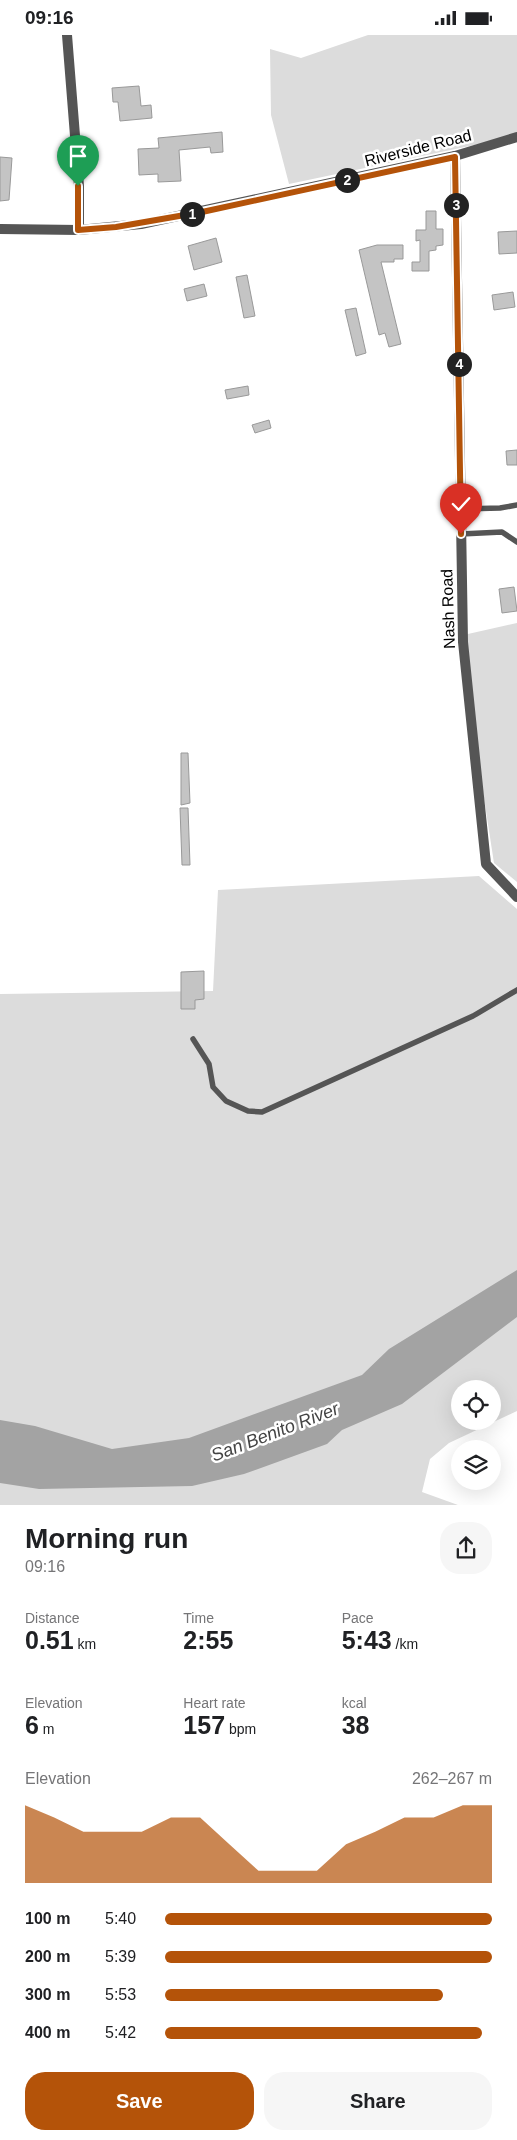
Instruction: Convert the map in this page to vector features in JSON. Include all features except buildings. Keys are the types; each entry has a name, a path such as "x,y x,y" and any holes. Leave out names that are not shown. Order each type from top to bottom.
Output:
{"street":[{"path":"67,35 78,186 78,230"},
{"name":"Riverside Road","path":"0,229 78,230 116,227 193,213 455,157 517,137"},
{"name":"Nash Road","path":"455,157 463,642 486,864 517,897"}],"lane":[{"path":"461,509 500,508 517,505"},
{"path":"461,534 502,532 517,542"},
{"path":"193,1039 209,1064 213,1087 226,1101 248,1111 262,1112 473,1016 517,990"}],"shaded area":[{"path":"368,35 517,35 517,136 289,184 271,115 270,49 301,58"},
{"path":"517,623 517,882 494,863 459,636"},
{"path":"479,876 517,909 517,1411 501,1419 501,1380 451,1380 451,1430 477,1430 455,1440 451,1440 451,1442 430,1459 422,1492 458,1505 0,1505 0,994 213,991 218,890"}],"water":[{"name":"San Benito River","path":"517,1270 517,1317 402,1404 342,1430 327,1444 244,1474 192,1486 39,1489 0,1483 0,1420 35,1426 112,1449 189,1438 362,1375 389,1349"}],"route":[{"path":"78,186 78,230 116,227 202,212 455,157 461,534"}]}
